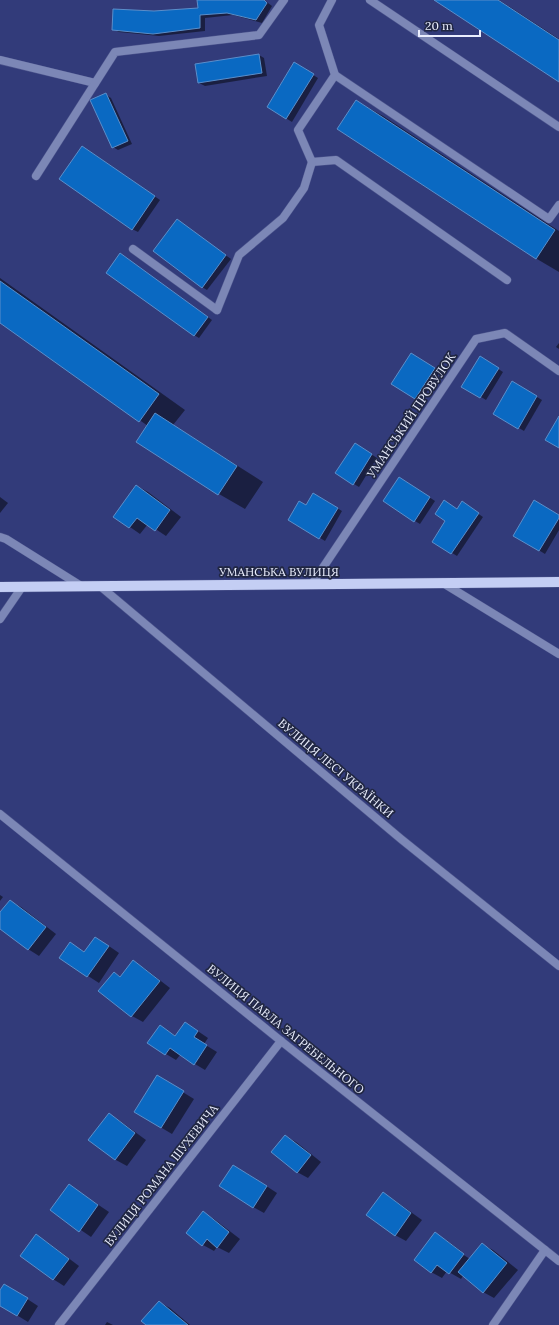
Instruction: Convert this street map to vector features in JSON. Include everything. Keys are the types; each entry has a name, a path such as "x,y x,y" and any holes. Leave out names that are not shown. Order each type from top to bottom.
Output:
{"main road":[{"name":"УМАНСЬКА ВУЛИЦЯ","path":"0,586 559,582"}],"street":[{"path":"36,176 115,52 259,35 284,0"},
{"path":"332,0 319,25 334,75 550,218 559,204"},
{"path":"370,0 559,127"},
{"path":"0,60 95,83"},
{"path":"133,249 217,310 239,255 283,218 304,188 312,162 298,130 334,75"},
{"path":"312,162 336,160 508,280"},
{"name":"УМАНСЬКИЙ ПРОВУЛОК","path":"312,584 476,339 505,333 559,371"},
{"path":"0,537 6,539 81,586"},
{"path":"443,583 559,654"},
{"name":"ВУЛИЦЯ ЛЕСІ УКРАЇНКИ","path":"100,586 401,839 559,966"},
{"path":"0,619 22,587"},
{"name":"ВУЛИЦЯ ПАВЛА ЗАГРЕБЕЛЬНОГО","path":"0,814 281,1041 559,1261"},
{"name":"ВУЛИЦЯ РОМАНА ШУХЕВИЧА","path":"59,1325 281,1041"},
{"path":"493,1325 545,1250"}],"building":[{"path":"197,0 264,0 267,3 256,20 227,13 200,15 200,28 153,34 112,30 113,9 154,11 198,8"},
{"path":"434,0 498,0 559,40 559,82"},
{"path":"259,54 262,73 198,83 195,64"},
{"path":"294,62 314,74 286,119 267,107"},
{"path":"106,93 128,141 112,148 90,100"},
{"path":"356,100 555,230 536,259 337,129"},
{"path":"82,146 155,196 132,230 59,179"},
{"path":"177,219 226,255 202,288 153,251"},
{"path":"120,253 208,317 194,336 106,273"},
{"path":"0,281 159,394 139,422 0,323"},
{"path":"411,353 435,368 415,399 391,384"},
{"path":"480,356 499,368 480,398 461,387"},
{"path":"512,381 537,396 518,429 493,414"},
{"path":"155,413 237,466 218,495 136,442"},
{"path":"559,416 559,448 545,440"},
{"path":"355,443 372,454 353,485 335,473"},
{"path":"399,477 430,497 414,522 383,501"},
{"path":"136,485 170,510 155,531 137,518 129,528 113,517"},
{"path":"313,493 338,508 319,539 288,520 299,501 306,505"},
{"path":"444,500 457,509 462,501 479,513 451,554 432,542 445,521 435,514"},
{"path":"534,500 559,515 559,518 539,551 513,536"},
{"path":"10,900 46,927 28,950 0,929 0,912"},
{"path":"95,937 109,946 87,977 59,958 70,942 84,952"},
{"path":"133,960 160,981 131,1017 98,991 114,972 120,977"},
{"path":"185,1022 198,1031 194,1037 207,1045 194,1065 170,1048 165,1055 147,1043 160,1025 175,1036"},
{"path":"157,1075 184,1091 161,1128 134,1112"},
{"path":"109,1113 135,1133 115,1160 88,1140"},
{"path":"285,1135 311,1155 297,1173 271,1152"},
{"path":"233,1165 267,1186 253,1208 219,1186"},
{"path":"69,1184 98,1205 79,1232 50,1210"},
{"path":"383,1192 411,1213 395,1236 366,1215"},
{"path":"203,1211 229,1232 217,1248 207,1239 202,1246 186,1233"},
{"path":"435,1232 464,1254 449,1274 437,1265 431,1273 414,1260"},
{"path":"36,1234 69,1259 53,1280 20,1256"},
{"path":"482,1243 507,1263 483,1293 458,1272"},
{"path":"4,1284 28,1298 17,1316 0,1306 0,1290"},
{"path":"159,1301 188,1325 146,1325 141,1321"}]}
